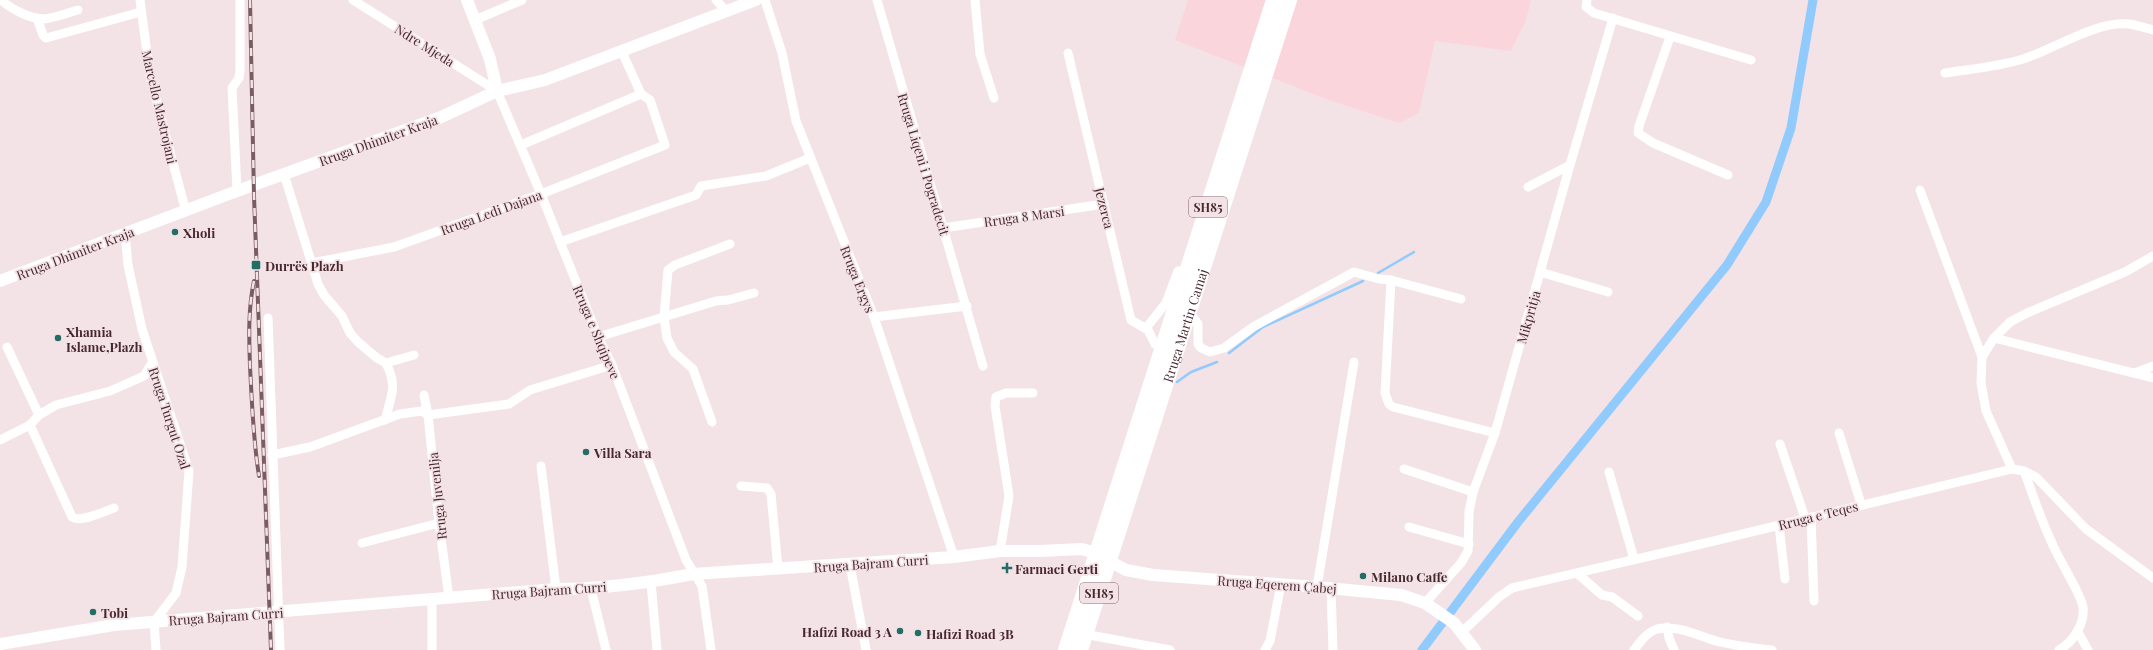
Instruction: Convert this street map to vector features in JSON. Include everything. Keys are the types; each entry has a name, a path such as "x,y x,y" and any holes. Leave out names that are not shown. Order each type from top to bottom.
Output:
{"highway":[{"name":"Rruga Martin Camaj","path":"1080,650 1103,559 1162,349 1189,269 1274,0"},
{"name":"Rruga Martin Camaj","path":"1066,650 1103,559 1189,311 1289,0"}],"main road":[{"path":"467,0 490,59 497,91"},
{"name":"Rruga Dhimiter Kraja","path":"0,281 186,212 237,191 439,118 497,91 545,80 756,0"},
{"name":"Rruga Bajram Curri","path":"0,644 114,625 556,589 591,588 651,582 693,574 954,558 1000,551 1082,549 1103,559"},
{"name":"Rruga Eqerem Çabej","path":"1103,559 1126,570 1153,575 1386,592 1401,595 1425,603 1436,610 1458,628 1475,650"}],"street":[{"path":"1,0 17,11 44,19 78,10"},
{"name":"Marcello Mastrojani","path":"140,0 150,76 186,212"},
{"path":"237,191 232,88 239,78 240,71 240,0"},
{"name":"Ndre Mjeda","path":"353,0 497,91"},
{"path":"475,20 522,0"},
{"path":"716,0 727,12"},
{"name":"Rruga Ergys","path":"764,0 782,53 796,121 874,317 954,558"},
{"name":"Rruga Liqeni i Pogradecit","path":"877,0 967,306 983,366"},
{"path":"975,0 980,54 994,98"},
{"path":"1587,0 1586,7 1590,11 1670,37 1751,60"},
{"path":"37,18 43,35 46,38 141,12"},
{"name":"Mikpritja","path":"1425,603 1466,557 1469,544 1469,512 1473,492 1495,433 1613,18"},
{"path":"1945,73 2000,66 2110,26 2129,24 2153,30"},
{"path":"1670,37 1638,132 1653,143 1728,175"},
{"path":"521,145 641,94 622,52"},
{"name":"Jezerca","path":"1068,53 1132,320 1146,328 1150,332 1155,344 1162,349"},
{"name":"Rruga e Shqipeve","path":"497,91 542,194 598,337 612,365 686,560 693,574 702,586 711,650"},
{"name":"Rruga Ledi Dajana","path":"312,263 394,247 542,194 665,145 650,100 641,94"},
{"path":"560,242 696,195 701,186 766,176 810,158"},
{"path":"1528,187 1570,165"},
{"path":"284,174 318,284 324,295 342,316 350,333 377,358 386,363 393,377 393,385 385,420"},
{"path":"1920,190 1982,357 1981,383 1986,411 2012,469"},
{"name":"Rruga 8 Marsi","path":"943,228 1104,204"},
{"name":"Rruga Turgut Ozal","path":"125,234 134,296 152,363 170,410 188,471 182,567 176,593 154,622"},
{"path":"712,422 693,369 674,352 667,338 664,317 668,270 675,264 730,244"},
{"path":"1982,357 1994,338 2010,322 2027,313 2125,272 2153,256"},
{"path":"1146,328 1166,303 1178,271 1189,269"},
{"path":"1189,311 1198,324 1198,344 1206,350 1214,352 1224,348 1253,327 1354,272 1379,279 1391,280 1462,300"},
{"path":"1540,272 1608,292"},
{"path":"1391,280 1385,393 1389,404 1393,407 1495,433"},
{"path":"598,337 716,301 728,300 754,293"},
{"path":"874,317 967,306"},
{"path":"268,318 280,650"},
{"path":"1994,338 2153,378"},
{"path":"7,347 39,415"},
{"path":"386,363 414,355"},
{"path":"1317,587 1354,362"},
{"path":"0,440 30,425 39,415 56,405 122,387 144,376 152,363"},
{"path":"272,455 310,447 400,414 422,411 428,416 509,404 530,390 612,365"},
{"path":"2135,373 2153,366"},
{"path":"1000,551 1009,496 995,406 996,397 1006,393 1033,393"},
{"name":"Rruga Juvenilja","path":"424,395 428,416 439,523 449,598"},
{"path":"30,425 72,517 77,519 92,516 114,508"},
{"path":"1839,433 1861,504"},
{"path":"1780,444 1808,517 1814,601"},
{"path":"541,466 556,589"},
{"path":"1404,469 1473,492"},
{"name":"Rruga e Teqes","path":"1458,628 1505,592 1520,586 1578,574 1861,504 2012,469 2024,471 2036,477 2086,529 2153,578"},
{"path":"2024,471 2052,544 2083,605 2078,632 2064,647 2059,650"},
{"path":"1610,472 1634,559"},
{"path":"741,486 767,488 771,494 778,569"},
{"path":"362,543 439,523"},
{"path":"1779,525 1785,578"},
{"path":"1409,527 1469,544"},
{"path":"850,565 866,650"},
{"path":"1578,574 1602,595 1612,596 1638,616"},
{"path":"651,582 657,650"},
{"path":"1265,650 1270,641 1281,584"},
{"path":"591,588 606,650"},
{"path":"1331,589 1333,650"},
{"path":"432,600 432,650"},
{"path":"154,622 156,650"},
{"path":"1667,628 1668,638 1674,650"},
{"path":"1634,650 1646,636 1655,630 1667,628 1679,629 1721,642 1751,649 1772,650"},
{"path":"2078,632 2088,650"},
{"path":"1084,634 1170,650"}],"shaded area":[{"path":"1188,0 1531,0 1526,20 1511,51 1435,41 1419,113 1399,123 1326,99 1175,40"}],"waterway":[{"path":"1422,650 1518,522 1727,265 1766,202 1791,128 1813,0"},
{"path":"1378,273 1414,252"},
{"path":"1229,353 1263,327 1363,281"},
{"path":"1177,382 1191,372 1217,362"}],"railway":[{"path":"250,0 254,196 271,650"},
{"path":"254,281 249,323 249,344 255,448 259,476"}],"place":[{"name":"Xholi","path":"175,232"},
{"name":"Durrës Plazh","path":"256,265"},
{"name":"Xhamia Islame,Plazh","path":"58,338"},
{"name":"Villa Sara","path":"586,452"},
{"name":"Farmaci Gerti","path":"1007,568"},
{"name":"Milano Caffe","path":"1363,576"},
{"name":"Tobi","path":"93,612"},
{"name":"Hafizi Road 3 A","path":"900,631"},
{"name":"Hafizi Road 3B","path":"918,633"}]}
